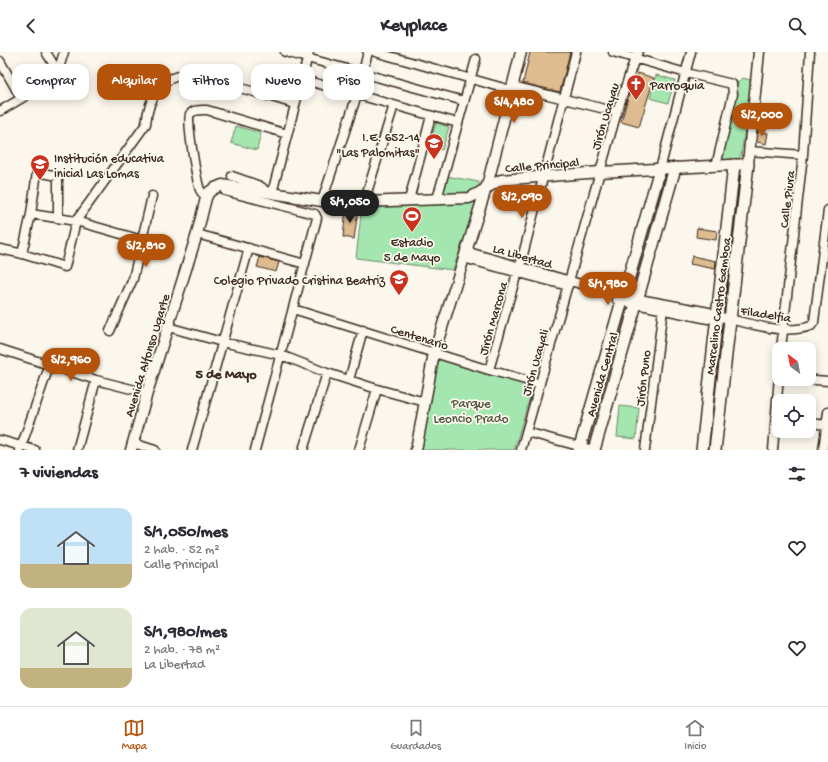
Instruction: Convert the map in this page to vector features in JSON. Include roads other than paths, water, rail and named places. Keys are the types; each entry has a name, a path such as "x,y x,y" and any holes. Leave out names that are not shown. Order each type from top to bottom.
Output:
{"main road":[{"name":"Marcelino Castro Gamboa","path":"714,450 748,164"},
{"name":"Marcelino Castro Gamboa","path":"702,450 734,165"},
{"name":"Avenida Central","path":"594,450 675,168"},
{"name":"Avenida Central","path":"580,448 660,169"}],"street":[{"path":"46,52 53,64"},
{"path":"60,64 64,52"},
{"path":"285,52 308,55 336,64"},
{"path":"365,64 368,52"},
{"path":"375,52 470,78 617,112"},
{"path":"416,450 434,353 485,189 521,52"},
{"name":"Jirón Marcona","path":"489,370 518,269 576,52"},
{"path":"613,52 636,55 686,73 732,84 733,94 716,166"},
{"path":"660,169 691,52"},
{"path":"748,164 759,52"},
{"name":"Calle Piura","path":"782,342 803,154 810,52"},
{"name":"Jirón Ucayau","path":"570,284 617,112 636,55"},
{"path":"437,199 476,59"},
{"path":"0,61 12,83"},
{"path":"0,249 65,267 76,221 146,124 147,110 154,95 164,82 188,75 205,77 295,104"},
{"path":"374,76 464,101"},
{"path":"0,111 17,100"},
{"path":"232,176 260,186 267,192 287,134 296,100"},
{"path":"322,201 355,100"},
{"path":"374,100 458,123"},
{"path":"364,202 394,105"},
{"path":"255,450 317,218 315,214 225,191 222,185 209,192 206,198 201,191 197,175 189,128 189,118 191,113 196,110 207,110 287,134"},
{"path":"409,200 431,116"},
{"path":"749,151 803,154"},
{"name":"Calle Principal","path":"222,185 322,201 364,202 469,198 477,195 501,180 600,172 748,164"},
{"path":"20,254 31,214 37,172 58,176 58,218"},
{"path":"110,331 133,279 152,196"},
{"name":"Avenida Alfonso Ugarte","path":"132,446 197,234 206,198"},
{"name":"Filadelfia","path":"716,316 783,331 796,330 811,326 814,322 828,210"},
{"path":"31,214 76,221 142,240"},
{"path":"197,234 305,264"},
{"path":"192,450 249,248"},
{"path":"0,254 20,254"},
{"name":"La Libertad","path":"464,254 622,299 708,319 716,316"},
{"name":"Jirón Ucayali","path":"521,450 570,284"},
{"name":"La Libertad","path":"636,302 709,312 716,316"},
{"name":"Centenario","path":"293,309 489,370 540,384"},
{"name":"Jirón Puno","path":"645,450 663,309"},
{"path":"168,327 222,342 281,355 349,380 424,402"},
{"path":"349,380 363,330"},
{"path":"0,349 96,380 148,393"},
{"path":"21,448 50,364"},
{"path":"303,450 327,372"},
{"path":"77,450 96,380"},
{"path":"816,380 828,381"},
{"path":"772,450 778,386"},
{"path":"359,450 377,389"},
{"path":"823,450 828,412"},
{"path":"816,424 827,425"},
{"path":"526,432 580,448 594,450"},
{"path":"0,440 21,448 35,450"},
{"path":"132,446 156,450"}],"place":[{"name":"Parroquia","path":"636,101"},
{"name":"I.E. 652-14 \"Las Palomitas\"","path":"434,160"},
{"name":"Institución educativa inicial Las Lomas","path":"40,181"},
{"name":"Estadio 5 de Mayo","path":"412,233"},
{"name":"Colegio Privado Cristina Beatriz","path":"399,296"}],"district":[{"name":"5 de Mayo","path":"226,373"}],"park label":[{"name":"Parque Leoncio Prado","path":"471,410"}]}
